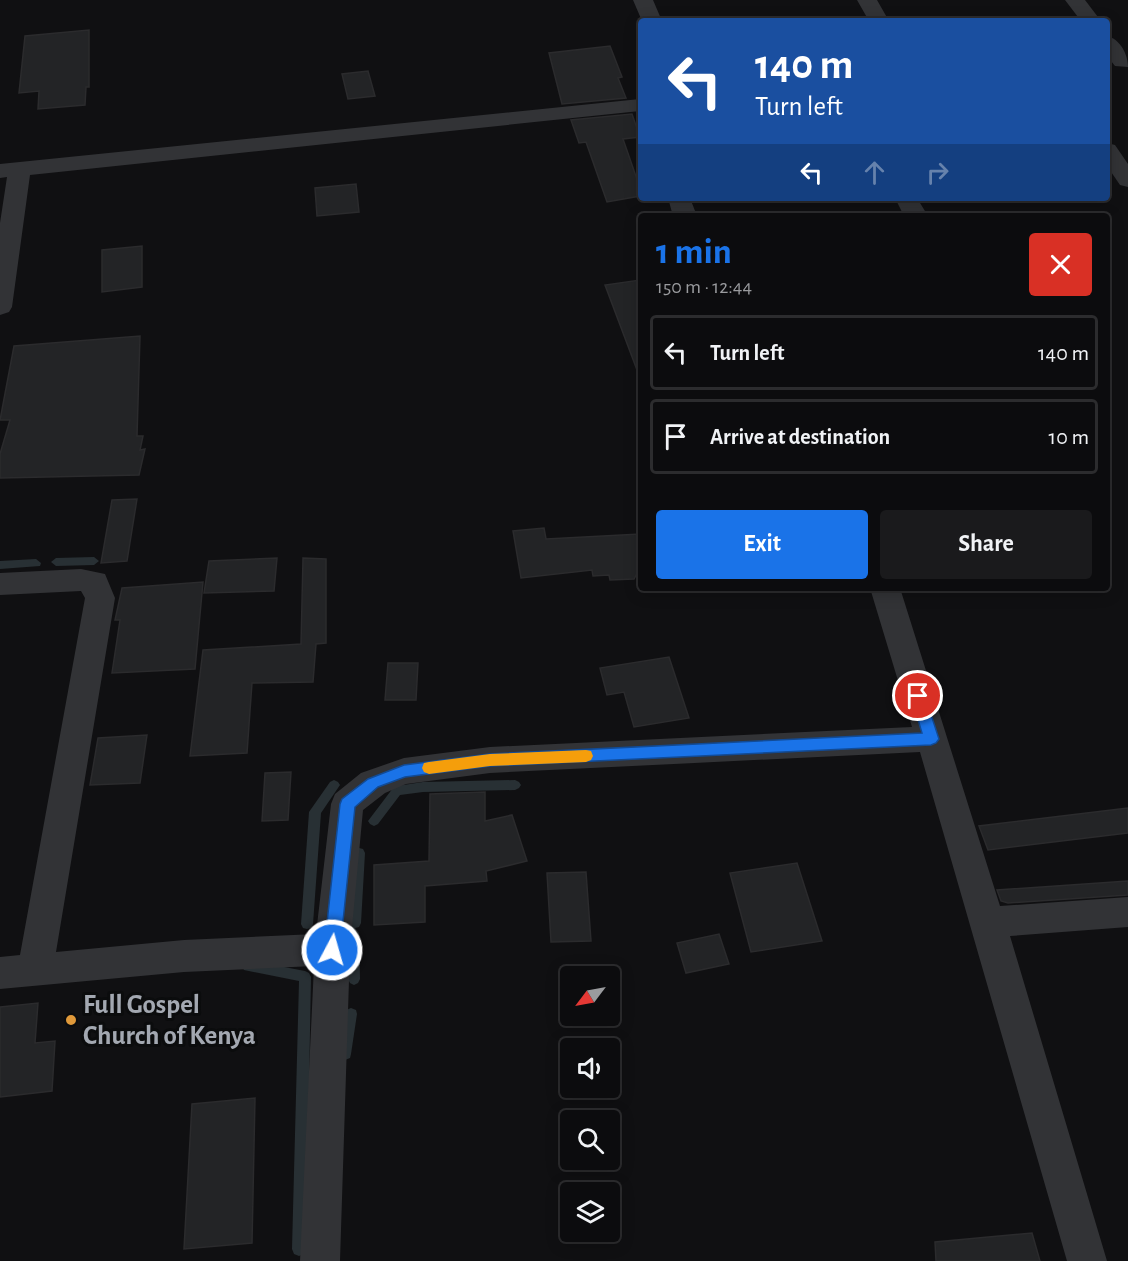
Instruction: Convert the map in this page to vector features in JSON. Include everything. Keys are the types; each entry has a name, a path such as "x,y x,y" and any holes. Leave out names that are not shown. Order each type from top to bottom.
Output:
{"street":[{"path":"643,0 651,18"},
{"path":"867,0 877,18"},
{"path":"1075,0 1089,18"},
{"path":"1110,47 1119,62"},
{"path":"0,308 10,170 638,105"},
{"path":"1110,154 1128,180"},
{"path":"0,584 81,580 95,582 100,598 35,970"},
{"path":"886,591 988,922 1087,1261"},
{"path":"316,1261 332,950 347,804 373,783 404,771 490,760 931,739"},
{"path":"988,922 1128,912"},
{"path":"0,973 184,956 332,950"}],"building":[{"path":"89,30 89,87 86,87 85,105 38,109 39,91 19,93 25,36"},
{"path":"610,46 622,77 618,78 626,98 562,104 549,53"},
{"path":"368,71 375,96 348,99 342,74"},
{"path":"632,114 638,137 623,139 638,182 638,196 607,202 586,142 579,143 571,120"},
{"path":"356,184 359,212 317,216 315,188"},
{"path":"142,246 142,287 102,292 102,250"},
{"path":"638,280 638,370 637,370 605,285"},
{"path":"140,336 137,436 143,436 140,450 145,449 139,475 0,478 0,454 10,420 0,420 14,346"},
{"path":"137,499 127,561 101,563 112,500"},
{"path":"544,528 546,539 638,534 638,572 634,579 610,580 609,575 593,576 592,570 521,578 513,531"},
{"path":"277,558 274,591 204,593 209,561"},
{"path":"303,558 326,559 326,643 316,644 313,682 252,683 247,753 190,756 203,650 301,644"},
{"path":"203,582 195,669 112,673 120,620 115,620 122,588"},
{"path":"669,657 689,718 634,727 624,692 607,695 600,668"},
{"path":"388,663 418,663 416,700 385,700"},
{"path":"147,735 140,783 90,785 98,738"},
{"path":"291,772 288,820 262,821 265,773"},
{"path":"485,792 485,821 512,815 527,861 486,871 487,881 425,886 425,922 374,925 374,865 429,861 430,794"},
{"path":"1128,808 1128,833 988,850 979,826"},
{"path":"797,863 822,941 751,952 730,873"},
{"path":"586,872 591,941 551,942 547,873"},
{"path":"1128,881 1128,895 1008,903 1001,901 997,890"},
{"path":"719,934 729,964 686,973 677,943"},
{"path":"38,1003 35,1043 55,1041 52,1091 0,1097 0,1007"},
{"path":"255,1098 252,1243 184,1249 192,1104"},
{"path":"1032,1233 1040,1261 936,1261 935,1242"}],"waterway":[{"path":"56,562 94,561"},
{"path":"0,565 36,563"},
{"path":"307,924 315,812 334,785"},
{"path":"374,821 397,791 423,787 515,785"},
{"path":"355,923 359,853"},
{"path":"353,933 354,979"},
{"path":"248,966 305,977 299,1249"},
{"path":"345,1054 351,1014"}],"slow traffic":[{"path":"429,768 490,760 586,756"}],"place":[{"name":"Full Gospel Church of Kenya","path":"71,1020"}],"route":[{"path":"332,950 347,804 373,783 404,771 490,760 931,739 918,696"}]}
